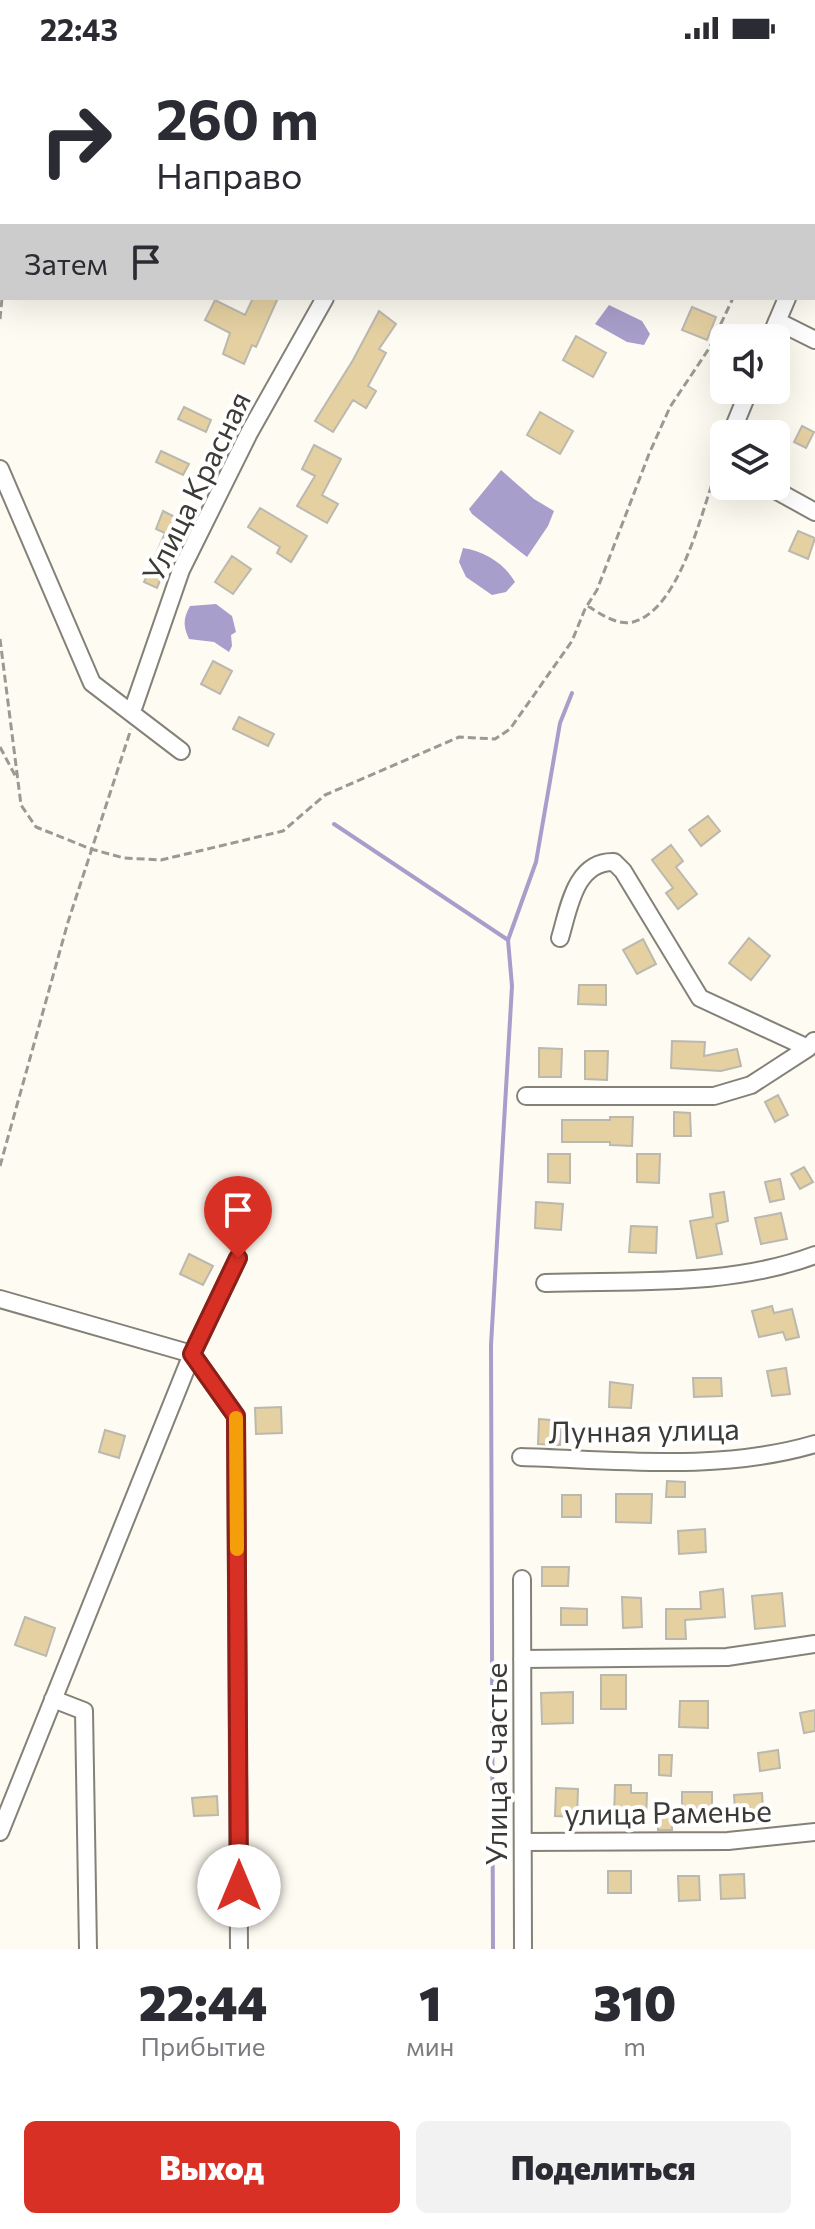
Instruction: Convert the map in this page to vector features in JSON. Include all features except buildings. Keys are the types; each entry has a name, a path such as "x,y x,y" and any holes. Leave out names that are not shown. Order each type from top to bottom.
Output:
{"street":[{"name":"Улица Красная","path":"133,710 181,570 249,433 324,300"},
{"path":"776,324 786,300"},
{"path":"777,321 815,340"},
{"path":"0,469 92,683 133,710 181,751"},
{"path":"790,498 815,512"},
{"path":"560,938 573,893 582,876 595,865 614,862 623,871 700,998 811,1044"},
{"path":"526,1096 714,1096 751,1085 811,1044"},
{"path":"545,1283 713,1278 768,1269 815,1255"},
{"path":"0,1832 192,1354 238,1258"},
{"path":"0,1299 192,1354 236,1416 239,1949"},
{"name":"Лунная улица","path":"521,1457 712,1462 815,1444"},
{"name":"Улица Счастье","path":"522,1579 523,1949"},
{"path":"522,1659 727,1657 815,1644"},
{"path":"53,1699 84,1711 88,1949"},
{"name":"улица Раменье","path":"523,1842 728,1841 815,1832"}],"path":[{"path":"0,639 21,805 36,827 91,849 124,858 161,860 283,831 325,795 459,737 495,739 510,729 572,641 597,590 670,407 710,347 732,300"},
{"path":"587,606 619,622 632,623 658,608 682,570 710,494"},
{"path":"0,1166 68,922 130,739 133,710"},
{"path":"0,747 19,782"}],"shaded area":[{"path":"609,305 642,321 650,334 644,345 627,342 595,324"},
{"path":"501,470 534,499 554,511 548,526 527,557 469,509"},
{"path":"463,548 493,559 515,582 506,592 492,595 466,577 459,562"},
{"path":"216,604 232,616 236,632 231,635 229,652 214,642 189,639 186,630 185,619 190,606"}],"waterway":[{"path":"508,940 536,862 560,723 572,693"},
{"path":"334,824 508,940 512,986 491,1345 493,1949"}],"slow traffic":[{"path":"236,1418 237,1549"}],"route":[{"path":"238,1258 192,1354 236,1416 239,1886"}]}
